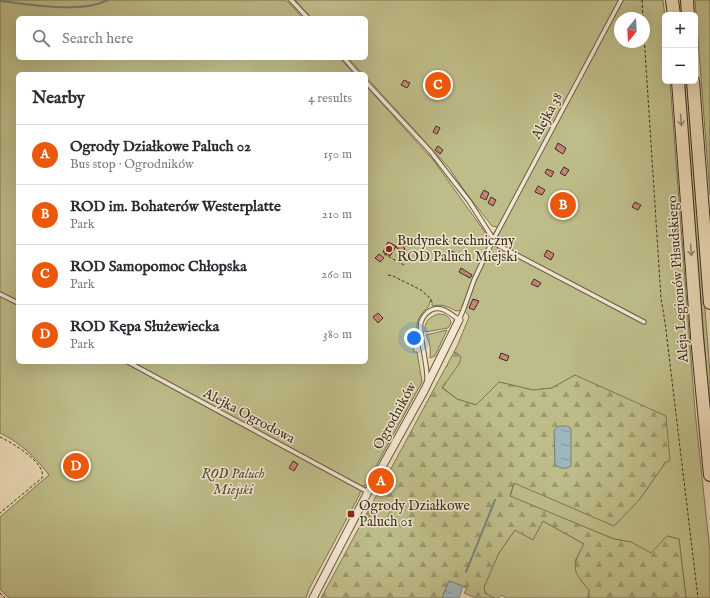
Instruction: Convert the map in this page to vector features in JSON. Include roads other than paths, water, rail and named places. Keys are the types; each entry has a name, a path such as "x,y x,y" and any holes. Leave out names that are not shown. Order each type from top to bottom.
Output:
{"highway":[{"path":"672,0 674,12"},
{"path":"687,0 688,12"},
{"name":"Aleja Legionów Piłsudskiego","path":"678,84 698,345 710,475"},
{"path":"693,84 710,304"}],"street":[{"name":"Ogrodników","path":"313,598 364,490 424,391 459,320"}],"lane":[{"path":"291,0 306,16"},
{"name":"Alejka 38","path":"464,310 474,280 492,242 621,0"},
{"path":"346,60 356,72"},
{"path":"368,84 431,152 469,201 490,232 492,242 531,261 644,322"},
{"path":"0,294 16,303"},
{"path":"424,391 428,371 421,330 421,322 424,315 431,310 441,309 459,320"},
{"name":"Ogrodników","path":"459,320 464,310"},
{"name":"Alejka Ogrodowa","path":"132,364 364,490"}],"water":[{"path":"559,426 567,426 571,428 571,466 567,468 561,468 555,465 554,430"},
{"path":"449,581 463,586 459,598 442,598"}],"waterway":[{"path":"0,1 40,6 70,7 97,4 108,0"},
{"path":"466,572 495,500"}],"place":[{"name":"ROD Samopomoc Chłopska","path":"438,85"},
{"name":"ROD im. Bohaterów Westerplatte","path":"563,205"},
{"name":"Budynek techniczny ROD Paluch Miejski","path":"389,249"},
{"name":"ROD Kępa Służewiecka","path":"76,466"},
{"name":"Ogrody Działkowe Paluch 02","path":"381,481"},
{"name":"Ogrody Działkowe Paluch 01","path":"351,514"}],"park label":[{"name":"ROD Paluch Miejski","path":"233,482"}]}
